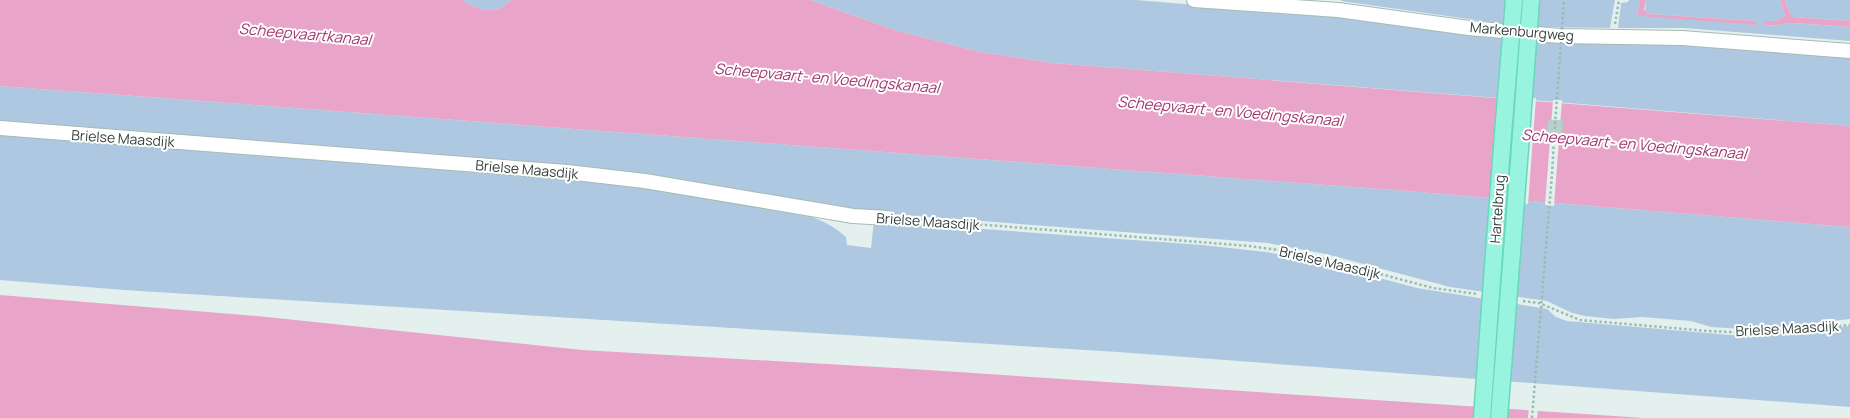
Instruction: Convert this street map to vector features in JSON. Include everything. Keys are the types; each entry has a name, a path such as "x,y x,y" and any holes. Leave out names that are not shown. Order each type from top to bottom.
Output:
{"main road":[{"name":"Hartelbrug","path":"1482,418 1514,0"},
{"name":"Hartelbrug","path":"1499,418 1531,0"}],"street":[{"name":"Markenburgweg","path":"1194,0 1338,10 1469,28 1560,36 1682,38 1850,51"},
{"name":"Brielse Maasdijk","path":"0,128 567,172 645,181 853,216 888,218"}],"path":[{"path":"1532,418 1564,0"},
{"path":"1613,36 1619,0"},
{"name":"Brielse Maasdijk","path":"888,218 1249,246 1301,253 1433,288 1481,295"},
{"name":"Brielse Maasdijk","path":"1520,301 1539,304 1580,320 1708,330 1753,333 1850,325"}],"shaded area":[{"path":"462,0 511,0 499,8 487,10 475,7"},
{"path":"810,0 1136,0 1354,18 1503,38 1498,98 1052,63 980,52 894,30"},
{"path":"1341,0 1506,0 1504,24"},
{"path":"1539,0 1615,0 1610,28 1538,27"},
{"path":"1629,0 1640,0 1637,14 1756,25 1757,21 1648,14 1645,12 1646,0 1780,0 1785,15 1778,20 1764,21 1764,26 1794,23 1850,27 1850,41 1684,28 1618,28 1621,3 1628,2"},
{"path":"1785,0 1850,0 1850,21 1793,17"},
{"path":"1535,40 1670,44 1850,57 1850,126 1531,100"},
{"path":"0,86 1407,191 1850,227 1850,319 1762,329 1743,329 1711,327 1691,321 1642,317 1614,319 1585,316 1572,313 1547,301 1450,287 1326,254 1268,243 877,213 545,163 0,123"},
{"path":"0,135 594,180 809,216 838,230 846,237 847,245 871,248 874,221 1202,245 1266,252 1312,260 1417,288 1547,309 1556,317 1567,321 1754,337 1850,326 1850,407 1118,352 124,290 0,280"}],"water":[{"path":"0,0 462,0 481,9 493,10 511,0 810,0 894,30 980,52 1052,63 1850,126 1850,227 1407,191 0,86"},
{"path":"1640,0 1646,0 1644,10 1648,14 1757,21 1756,25 1641,16 1637,14"},
{"path":"1780,0 1785,0 1793,17 1850,21 1850,27 1794,23 1764,26 1764,21 1778,20 1785,15"},
{"path":"0,295 257,316 582,350 913,369 1644,418 0,418"}],"pier":[{"path":"1497,95 1536,98 1528,204 1489,200"},
{"path":"1553,100 1562,100 1554,206 1545,205"},
{"path":"1529,407 1538,408 1537,418 1528,418"}],"building":[{"path":"1548,120 1563,121 1561,142 1546,141"}],"water label":[{"name":"Scheepvaartkanaal","path":"305,34"},
{"name":"Scheepvaart- en Voedingskanaal","path":"827,78"},
{"name":"Scheepvaart- en Voedingskanaal","path":"1230,111"},
{"name":"Scheepvaart- en Voedingskanaal","path":"1634,144"}]}
